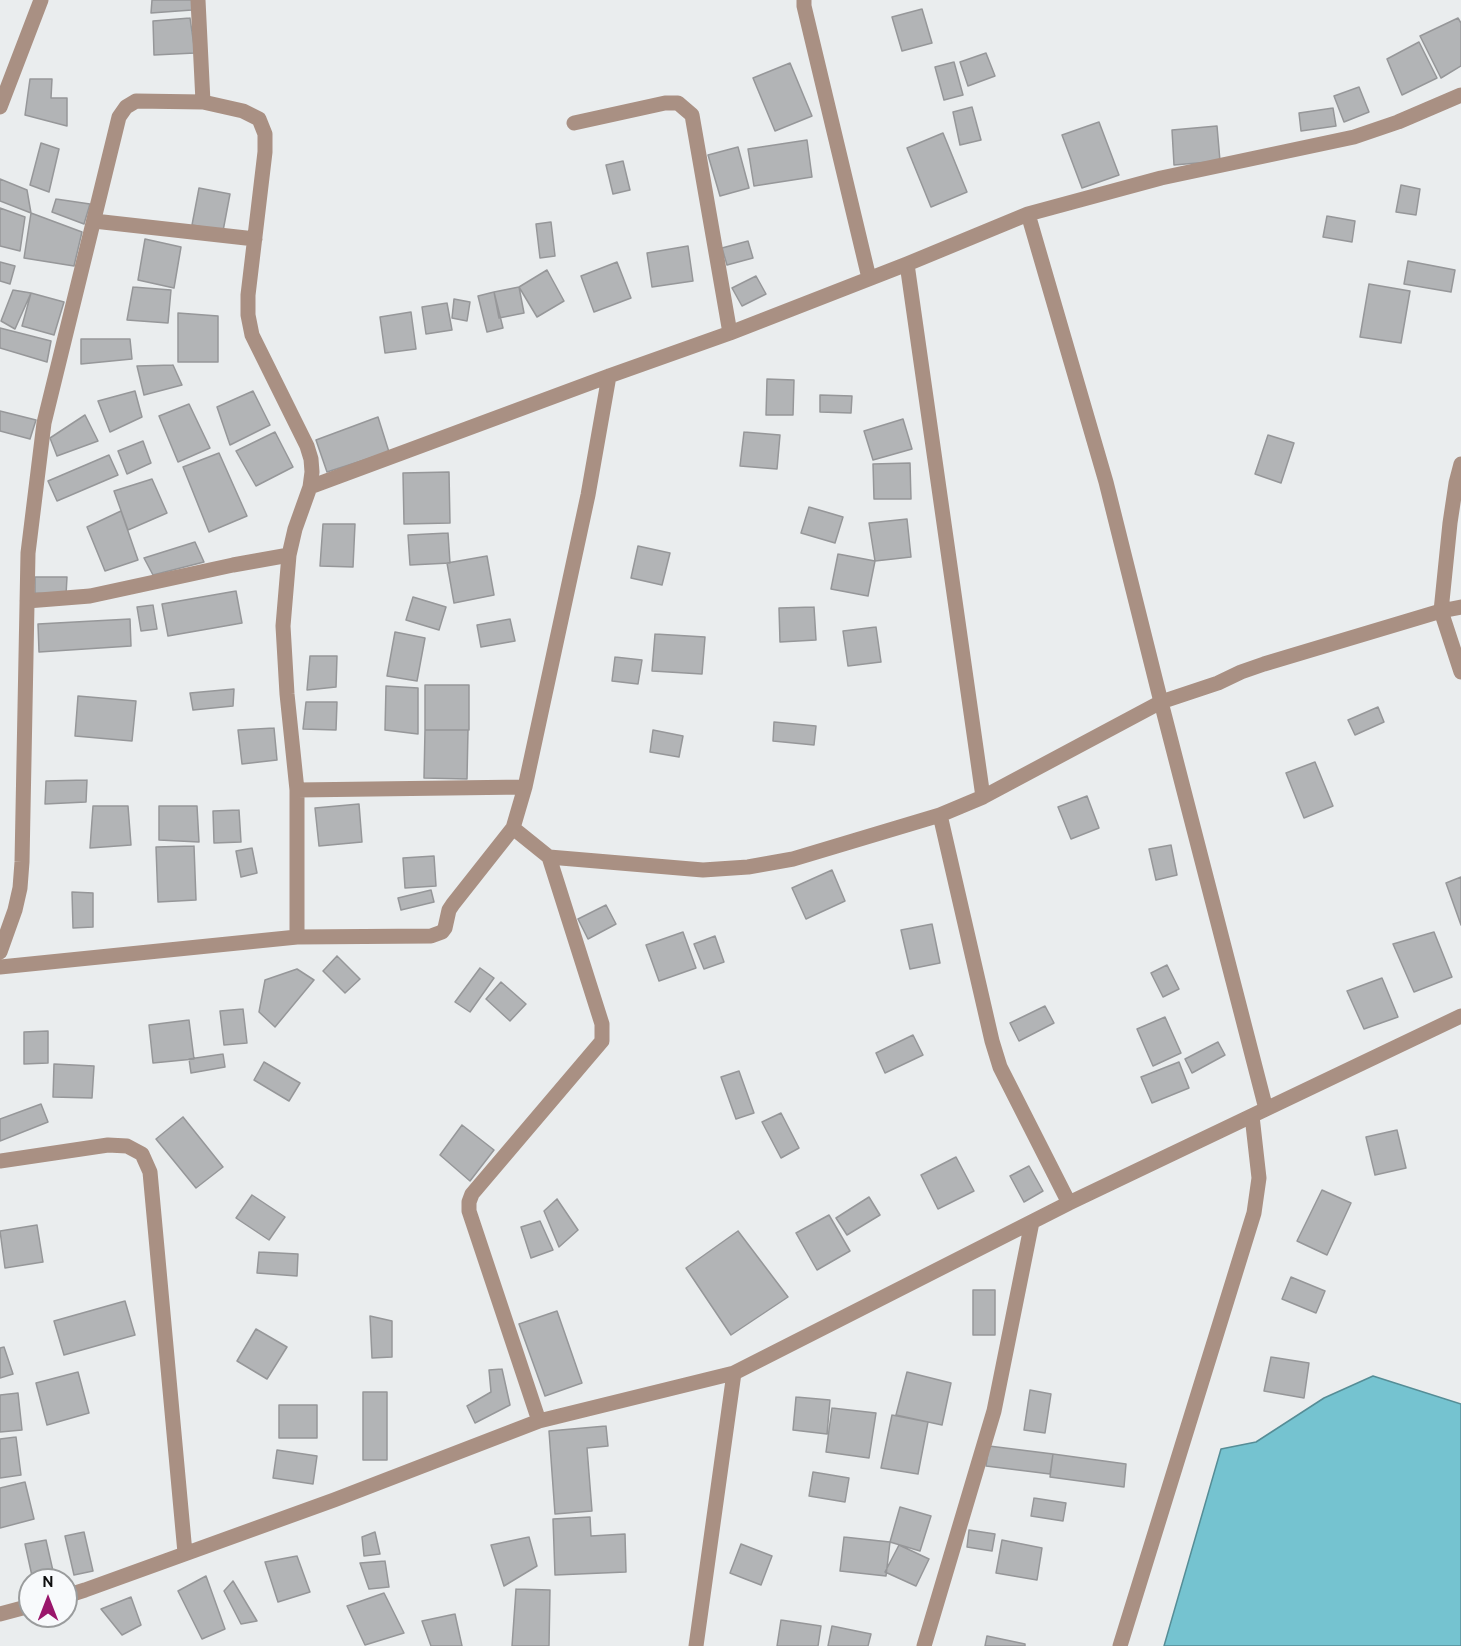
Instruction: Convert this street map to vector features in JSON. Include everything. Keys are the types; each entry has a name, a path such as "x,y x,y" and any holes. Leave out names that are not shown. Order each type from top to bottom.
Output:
{"street":[{"path":"1,103 41,0"},
{"path":"198,0 203,102"},
{"path":"804,0 870,278"},
{"path":"310,487 730,333 1028,214 1161,178 1354,136 1398,122 1461,95"},
{"path":"0,952 20,888 28,553 44,423 119,117 126,107 136,101 203,102 243,111 259,119 265,134 265,152 248,295 249,315 252,335 307,446 312,472 310,487 295,529 289,555 283,626 297,790 297,937"},
{"path":"574,123 665,103 678,103 692,115 730,333"},
{"path":"1028,214 1106,482 1161,702 1258,1113 1259,1178 1254,1212 1120,1646"},
{"path":"94,221 255,239"},
{"path":"907,264 983,798"},
{"path":"0,967 297,937 431,936 442,932 453,904 513,828 525,787 588,495 609,376"},
{"path":"1461,464 1450,524 1441,611 1461,672"},
{"path":"27,601 71,599 112,592 289,555"},
{"path":"549,857 704,870 748,867 793,859 940,815 983,798 1161,702 1218,683 1264,664 1461,607"},
{"path":"297,790 525,787"},
{"path":"940,815 1000,1067 1069,1203"},
{"path":"513,828 549,857 602,1024 602,1041 472,1194 469,1202 469,1211 539,1421"},
{"path":"78,1592 334,1500 539,1421 734,1373 1069,1203 1461,1016"},
{"path":"0,1161 108,1145 127,1146 142,1154 150,1172 185,1553"},
{"path":"924,1646 994,1411 1032,1222"},
{"path":"696,1646 734,1373"},
{"path":"0,1614 18,1609"}],"water":[{"path":"1373,1376 1461,1404 1461,1646 1164,1646 1221,1449 1256,1442 1324,1398"}],"building":[{"path":"152,0 193,0 192,10 151,13"},
{"path":"922,9 932,43 902,51 892,17"},
{"path":"190,18 195,53 154,55 153,21"},
{"path":"1458,18 1461,23 1461,66 1441,78 1420,36"},
{"path":"1419,42 1437,78 1402,95 1387,59"},
{"path":"986,53 995,76 968,86 960,62"},
{"path":"954,62 963,95 944,100 935,67"},
{"path":"790,63 812,116 775,131 753,78"},
{"path":"30,79 52,79 51,98 67,98 67,126 25,115"},
{"path":"1359,87 1369,112 1344,122 1334,96"},
{"path":"972,107 981,140 960,145 953,112"},
{"path":"1333,108 1336,126 1301,131 1299,113"},
{"path":"1099,122 1119,175 1082,188 1062,135"},
{"path":"1217,126 1220,161 1174,165 1172,130"},
{"path":"943,133 967,192 931,207 907,148"},
{"path":"807,140 812,177 754,186 748,149"},
{"path":"41,143 59,149 49,192 30,185"},
{"path":"738,147 749,188 720,196 708,155"},
{"path":"623,161 630,190 613,194 606,165"},
{"path":"0,179 27,190 31,213 0,201"},
{"path":"1401,185 1420,189 1416,215 1396,212"},
{"path":"199,188 230,194 223,231 192,225"},
{"path":"56,199 90,204 84,224 52,212"},
{"path":"0,208 25,217 20,251 0,246"},
{"path":"31,213 82,232 74,266 24,258"},
{"path":"1327,216 1355,221 1352,242 1323,237"},
{"path":"551,222 555,256 540,258 536,224"},
{"path":"145,239 181,247 174,288 138,280"},
{"path":"748,241 753,258 727,265 722,248"},
{"path":"688,246 693,281 652,287 647,253"},
{"path":"1408,261 1455,270 1451,292 1404,284"},
{"path":"0,262 15,266 10,284 0,281"},
{"path":"617,262 631,298 594,312 581,276"},
{"path":"547,270 564,301 537,317 519,287"},
{"path":"756,276 766,294 742,306 732,288"},
{"path":"1369,284 1410,291 1401,343 1360,337"},
{"path":"133,287 171,290 168,323 127,320"},
{"path":"519,287 524,313 499,318 494,292"},
{"path":"13,290 31,293 15,329 1,321"},
{"path":"494,292 503,328 487,332 478,296"},
{"path":"31,293 64,302 54,335 22,326"},
{"path":"454,299 470,302 467,321 452,318"},
{"path":"447,303 452,330 426,334 422,307"},
{"path":"411,312 416,349 385,353 380,317"},
{"path":"178,313 218,316 218,362 178,362"},
{"path":"0,328 51,341 47,362 0,348"},
{"path":"81,339 130,339 132,359 81,364"},
{"path":"173,365 182,385 144,395 137,366"},
{"path":"767,379 794,380 793,415 766,415"},
{"path":"135,391 142,417 110,432 98,401"},
{"path":"253,391 270,425 230,445 217,407"},
{"path":"820,395 852,396 851,413 820,412"},
{"path":"189,404 210,448 178,462 159,416"},
{"path":"0,411 36,420 30,439 0,431"},
{"path":"85,415 98,441 57,456 50,438"},
{"path":"378,417 389,452 327,472 316,440"},
{"path":"903,419 912,449 873,460 864,431"},
{"path":"275,432 293,467 256,486 236,451"},
{"path":"744,432 780,435 777,469 740,466"},
{"path":"1268,435 1294,443 1281,483 1255,474"},
{"path":"143,441 151,463 127,474 118,451"},
{"path":"219,453 247,516 209,532 183,467"},
{"path":"109,455 118,475 57,501 48,481"},
{"path":"910,463 911,499 874,499 873,464"},
{"path":"449,472 450,523 404,524 403,473"},
{"path":"152,479 167,513 128,530 114,491"},
{"path":"809,507 843,517 835,543 801,533"},
{"path":"121,511 138,560 105,571 87,527"},
{"path":"907,519 911,557 875,561 869,523"},
{"path":"323,524 355,524 353,567 320,566"},
{"path":"448,533 450,563 410,565 408,535"},
{"path":"195,542 204,562 153,575 144,558"},
{"path":"638,546 670,553 662,585 631,578"},
{"path":"838,554 875,561 868,596 831,589"},
{"path":"487,556 494,595 454,603 447,563"},
{"path":"35,577 67,577 66,595 35,593"},
{"path":"236,591 242,623 168,636 162,604"},
{"path":"413,597 446,607 439,630 406,620"},
{"path":"153,605 157,629 141,631 137,607"},
{"path":"814,607 816,640 780,642 779,608"},
{"path":"130,619 131,646 39,652 38,624"},
{"path":"510,619 515,641 481,647 477,625"},
{"path":"876,627 881,662 848,666 843,631"},
{"path":"395,632 425,638 417,681 387,676"},
{"path":"655,634 705,637 702,674 652,671"},
{"path":"310,656 337,656 336,687 307,690"},
{"path":"615,657 642,660 638,684 612,681"},
{"path":"425,685 469,685 469,730 425,730"},
{"path":"386,686 418,688 418,734 385,730"},
{"path":"234,689 233,706 193,710 190,693"},
{"path":"78,696 136,701 132,741 75,736"},
{"path":"306,702 337,702 336,730 303,729"},
{"path":"1378,707 1384,722 1355,735 1348,720"},
{"path":"774,722 816,726 814,745 773,741"},
{"path":"274,728 277,760 242,764 238,730"},
{"path":"425,730 468,730 467,779 424,778"},
{"path":"653,730 683,736 679,757 650,752"},
{"path":"1315,762 1333,806 1304,818 1286,773"},
{"path":"87,780 86,802 45,804 46,781"},
{"path":"1087,796 1099,828 1071,839 1058,807"},
{"path":"359,804 362,842 319,846 315,808"},
{"path":"93,806 128,806 131,845 90,848"},
{"path":"159,806 197,806 199,842 159,840"},
{"path":"239,810 241,842 214,843 213,811"},
{"path":"1171,845 1177,875 1156,880 1149,849"},
{"path":"194,846 196,900 158,902 156,847"},
{"path":"252,848 257,873 241,877 236,851"},
{"path":"434,856 436,886 405,888 403,858"},
{"path":"832,870 845,901 806,919 792,888"},
{"path":"1461,877 1461,925 1446,883"},
{"path":"431,890 434,902 401,910 398,898"},
{"path":"72,892 93,893 93,927 73,928"},
{"path":"606,905 616,924 588,939 578,919"},
{"path":"932,924 940,963 910,969 901,930"},
{"path":"683,932 696,968 659,981 646,945"},
{"path":"1434,932 1452,977 1414,992 1393,944"},
{"path":"715,936 724,962 704,969 694,944"},
{"path":"337,956 360,979 345,993 323,971"},
{"path":"1167,965 1179,989 1163,997 1151,973"},
{"path":"480,968 494,978 470,1012 455,1002"},
{"path":"297,969 314,980 275,1027 259,1012 265,980"},
{"path":"1382,978 1398,1017 1364,1029 1347,991"},
{"path":"501,982 526,1004 510,1021 486,999"},
{"path":"1045,1006 1054,1023 1019,1041 1010,1023"},
{"path":"243,1009 247,1043 224,1045 220,1011"},
{"path":"1165,1017 1181,1053 1153,1066 1137,1029"},
{"path":"189,1020 194,1059 153,1063 149,1025"},
{"path":"48,1031 48,1063 24,1064 24,1032"},
{"path":"913,1035 923,1055 885,1073 876,1053"},
{"path":"1218,1042 1225,1055 1192,1073 1185,1059"},
{"path":"223,1054 225,1067 191,1073 189,1059"},
{"path":"264,1062 300,1083 289,1101 254,1080"},
{"path":"1179,1062 1189,1088 1152,1103 1141,1077"},
{"path":"54,1064 94,1066 92,1098 53,1097"},
{"path":"739,1071 754,1113 736,1119 721,1077"},
{"path":"41,1104 48,1122 0,1141 0,1119"},
{"path":"781,1113 799,1148 781,1158 762,1122"},
{"path":"183,1117 223,1167 196,1188 156,1139"},
{"path":"462,1125 494,1150 470,1181 440,1155"},
{"path":"1397,1130 1406,1168 1375,1175 1366,1137"},
{"path":"956,1157 974,1191 938,1209 921,1175"},
{"path":"1029,1166 1043,1191 1024,1202 1010,1176"},
{"path":"1322,1190 1351,1203 1327,1255 1297,1241"},
{"path":"252,1195 285,1217 269,1240 236,1218"},
{"path":"869,1197 880,1215 847,1235 836,1218"},
{"path":"557,1199 578,1230 559,1247 544,1211"},
{"path":"829,1215 850,1251 817,1270 796,1233"},
{"path":"540,1221 553,1250 531,1258 521,1227"},
{"path":"37,1225 43,1262 5,1268 0,1231"},
{"path":"738,1231 788,1297 731,1335 686,1268"},
{"path":"259,1252 298,1254 297,1276 257,1273"},
{"path":"1291,1277 1325,1291 1316,1313 1282,1299"},
{"path":"973,1290 995,1290 995,1335 973,1335"},
{"path":"125,1301 135,1335 64,1355 54,1321"},
{"path":"557,1311 582,1383 545,1396 519,1324"},
{"path":"370,1316 392,1321 392,1357 372,1358"},
{"path":"256,1329 287,1347 267,1379 237,1361"},
{"path":"4,1347 13,1374 0,1378 0,1348"},
{"path":"1271,1357 1309,1363 1304,1398 1264,1391"},
{"path":"502,1369 510,1405 475,1423 467,1406 491,1392 489,1370"},
{"path":"78,1372 89,1413 47,1425 36,1383"},
{"path":"907,1372 951,1383 942,1425 896,1415"},
{"path":"1030,1390 1051,1394 1045,1433 1024,1430"},
{"path":"363,1392 387,1392 387,1460 363,1460"},
{"path":"18,1393 22,1430 0,1432 0,1395"},
{"path":"796,1397 830,1400 827,1434 793,1430"},
{"path":"279,1405 317,1405 317,1438 279,1438"},
{"path":"832,1408 876,1413 869,1458 826,1452"},
{"path":"892,1415 928,1422 918,1474 881,1468"},
{"path":"606,1426 608,1446 587,1448 592,1511 555,1514 549,1431"},
{"path":"16,1437 21,1475 0,1478 0,1439"},
{"path":"989,1446 1053,1454 1050,1474 986,1466"},
{"path":"277,1450 317,1456 313,1484 273,1478"},
{"path":"1053,1454 1126,1464 1124,1487 1050,1477"},
{"path":"813,1472 849,1478 845,1502 809,1496"},
{"path":"25,1482 34,1519 0,1528 0,1488"},
{"path":"1034,1498 1066,1503 1063,1521 1031,1516"},
{"path":"900,1507 931,1516 920,1551 890,1542"},
{"path":"590,1517 591,1536 625,1534 626,1572 555,1575 553,1519"},
{"path":"969,1530 995,1534 992,1551 967,1547"},
{"path":"84,1532 93,1571 78,1574 78,1568 72,1568 65,1536"},
{"path":"375,1532 380,1554 364,1556 362,1537"},
{"path":"529,1537 537,1566 504,1586 491,1545"},
{"path":"844,1537 890,1542 886,1576 840,1571"},
{"path":"46,1540 52,1568 30,1568 25,1544"},
{"path":"1002,1540 1042,1548 1037,1580 996,1573"},
{"path":"741,1544 772,1556 761,1585 730,1573"},
{"path":"899,1545 929,1559 916,1586 885,1572"},
{"path":"297,1556 310,1592 278,1602 265,1562"},
{"path":"385,1561 389,1587 369,1589 360,1563"},
{"path":"206,1576 225,1629 202,1639 178,1591"},
{"path":"233,1581 257,1621 241,1624 224,1591"},
{"path":"516,1589 550,1590 549,1646 512,1646"},
{"path":"384,1593 404,1633 365,1645 347,1606"},
{"path":"131,1597 141,1625 122,1635 101,1609"},
{"path":"455,1614 462,1646 431,1646 422,1621"},
{"path":"781,1620 821,1626 818,1646 777,1646"},
{"path":"832,1626 871,1634 868,1646 828,1646"},
{"path":"987,1636 1025,1644 1025,1646 985,1646"}]}
